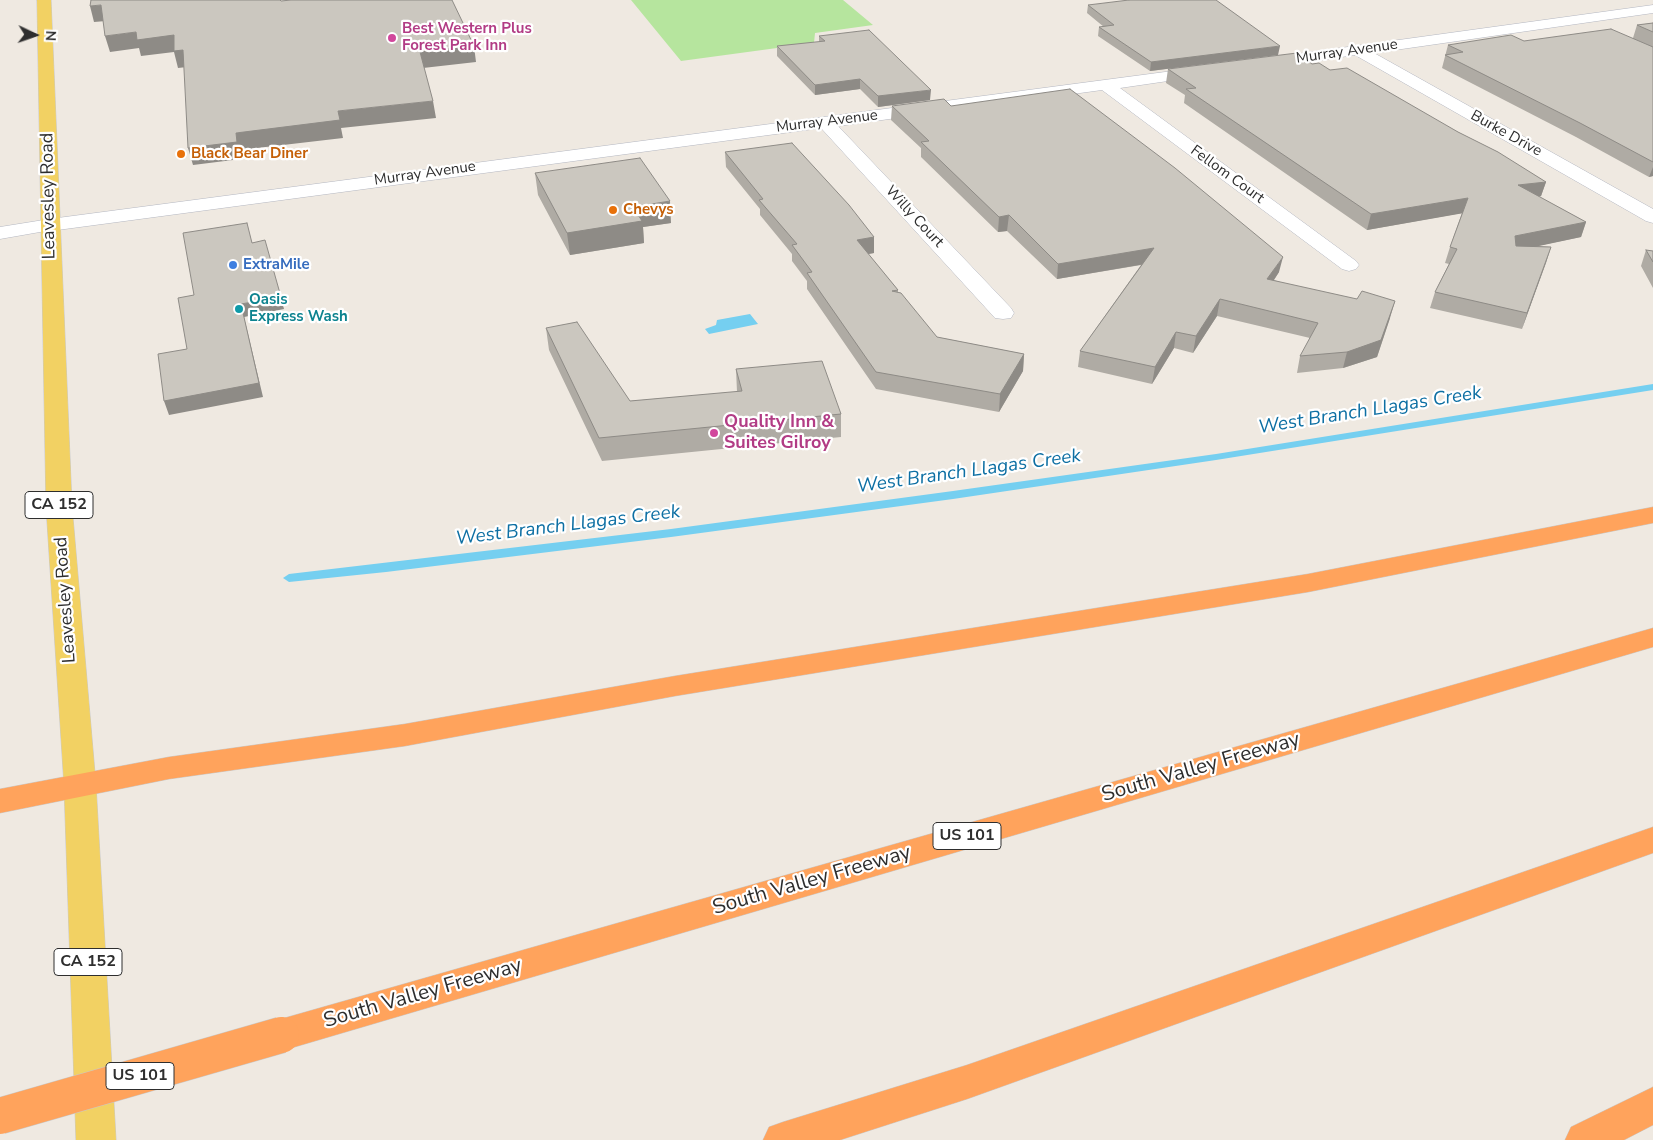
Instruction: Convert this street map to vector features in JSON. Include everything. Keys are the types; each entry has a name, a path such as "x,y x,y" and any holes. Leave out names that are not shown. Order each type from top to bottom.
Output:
{"highway":[{"path":"0,801 169,768 405,734 675,686 1308,583 1653,514"},
{"name":"South Valley Freeway","path":"0,1116 1653,638"},
{"path":"783,1140 967,1082 1653,840"},
{"path":"838,1140 967,1082"},
{"path":"1585,1140 1653,1105"}],"main road":[{"name":"Leavesley Road","path":"44,0 59,506 80,785 96,1140"}],"street":[{"name":"Murray Avenue","path":"1248,66 1359,52 1573,19 1653,9"},
{"path":"1573,19 1600,31"},
{"name":"Burke Drive","path":"1359,52 1653,217"},
{"name":"Murray Avenue","path":"0,233 421,174 1219,70"},
{"name":"Fellom Court","path":"1104,84 1349,265"},
{"name":"Willy Court","path":"825,122 1003,313"}],"green space":[{"path":"631,0 843,0 873,25 815,33 814,43 681,61"}],"water":[{"path":"750,314 758,324 709,334 705,329 716,325 717,320"}],"building":[{"path":"91,0 452,0 474,46 420,52 433,101 338,111 340,120 236,133 237,142 188,148 183,50 174,51 174,35 137,40 136,32 105,36 101,5 90,6"},
{"path":"1129,0 1216,0 1280,46 1151,62 1099,27 1114,25 1088,5"},
{"path":"1653,23 1653,32 1637,25"},
{"path":"1611,29 1653,47 1653,162 1445,55 1463,52 1448,45 1511,35 1524,41"},
{"path":"869,30 931,90 878,96 860,79 815,85 777,46 825,41 819,36"},
{"path":"1297,53 1312,64 1319,63 1330,70 1347,68 1458,132 1498,152 1546,182 1518,185 1586,222 1515,236 1516,246 1551,247 1527,313 1435,292 1457,249 1450,247 1468,198 1371,214 1186,89 1196,88 1168,69"},
{"path":"1070,89 1175,168 1283,257 1267,279 1357,299 1362,291 1395,301 1381,340 1347,352 1300,356 1318,323 1220,299 1196,336 1176,332 1155,367 1080,351 1154,248 1058,264 1009,215 999,217 921,142 929,141 892,106 944,99 951,106"},
{"path":"792,143 849,205 874,237 857,240 898,290 892,291 901,293 937,337 1024,354 1000,394 876,372 807,273 812,272 792,245 797,244 759,200 763,199 725,152"},
{"path":"640,158 670,201 633,207 642,221 567,233 535,173"},
{"path":"247,223 252,243 265,240 281,297 241,304 259,383 164,401 158,354 187,349 178,298 194,295 183,233"},
{"path":"1646,250 1653,251 1653,262"},
{"path":"577,322 630,401 742,391 736,369 822,361 841,414 599,438 546,328"}],"waterway":[{"name":"West Branch Llagas Creek","path":"289,578 671,533 953,495 1216,457 1653,387"}],"place":[{"name":"Best Western Plus Forest Park Inn","path":"392,38"},
{"name":"Black Bear Diner","path":"181,154"},
{"name":"Chevys","path":"613,210"},
{"name":"ExtraMile","path":"233,265"},
{"name":"Oasis Express Wash","path":"239,309"},
{"name":"Quality Inn & Suites Gilroy","path":"714,433"}]}
